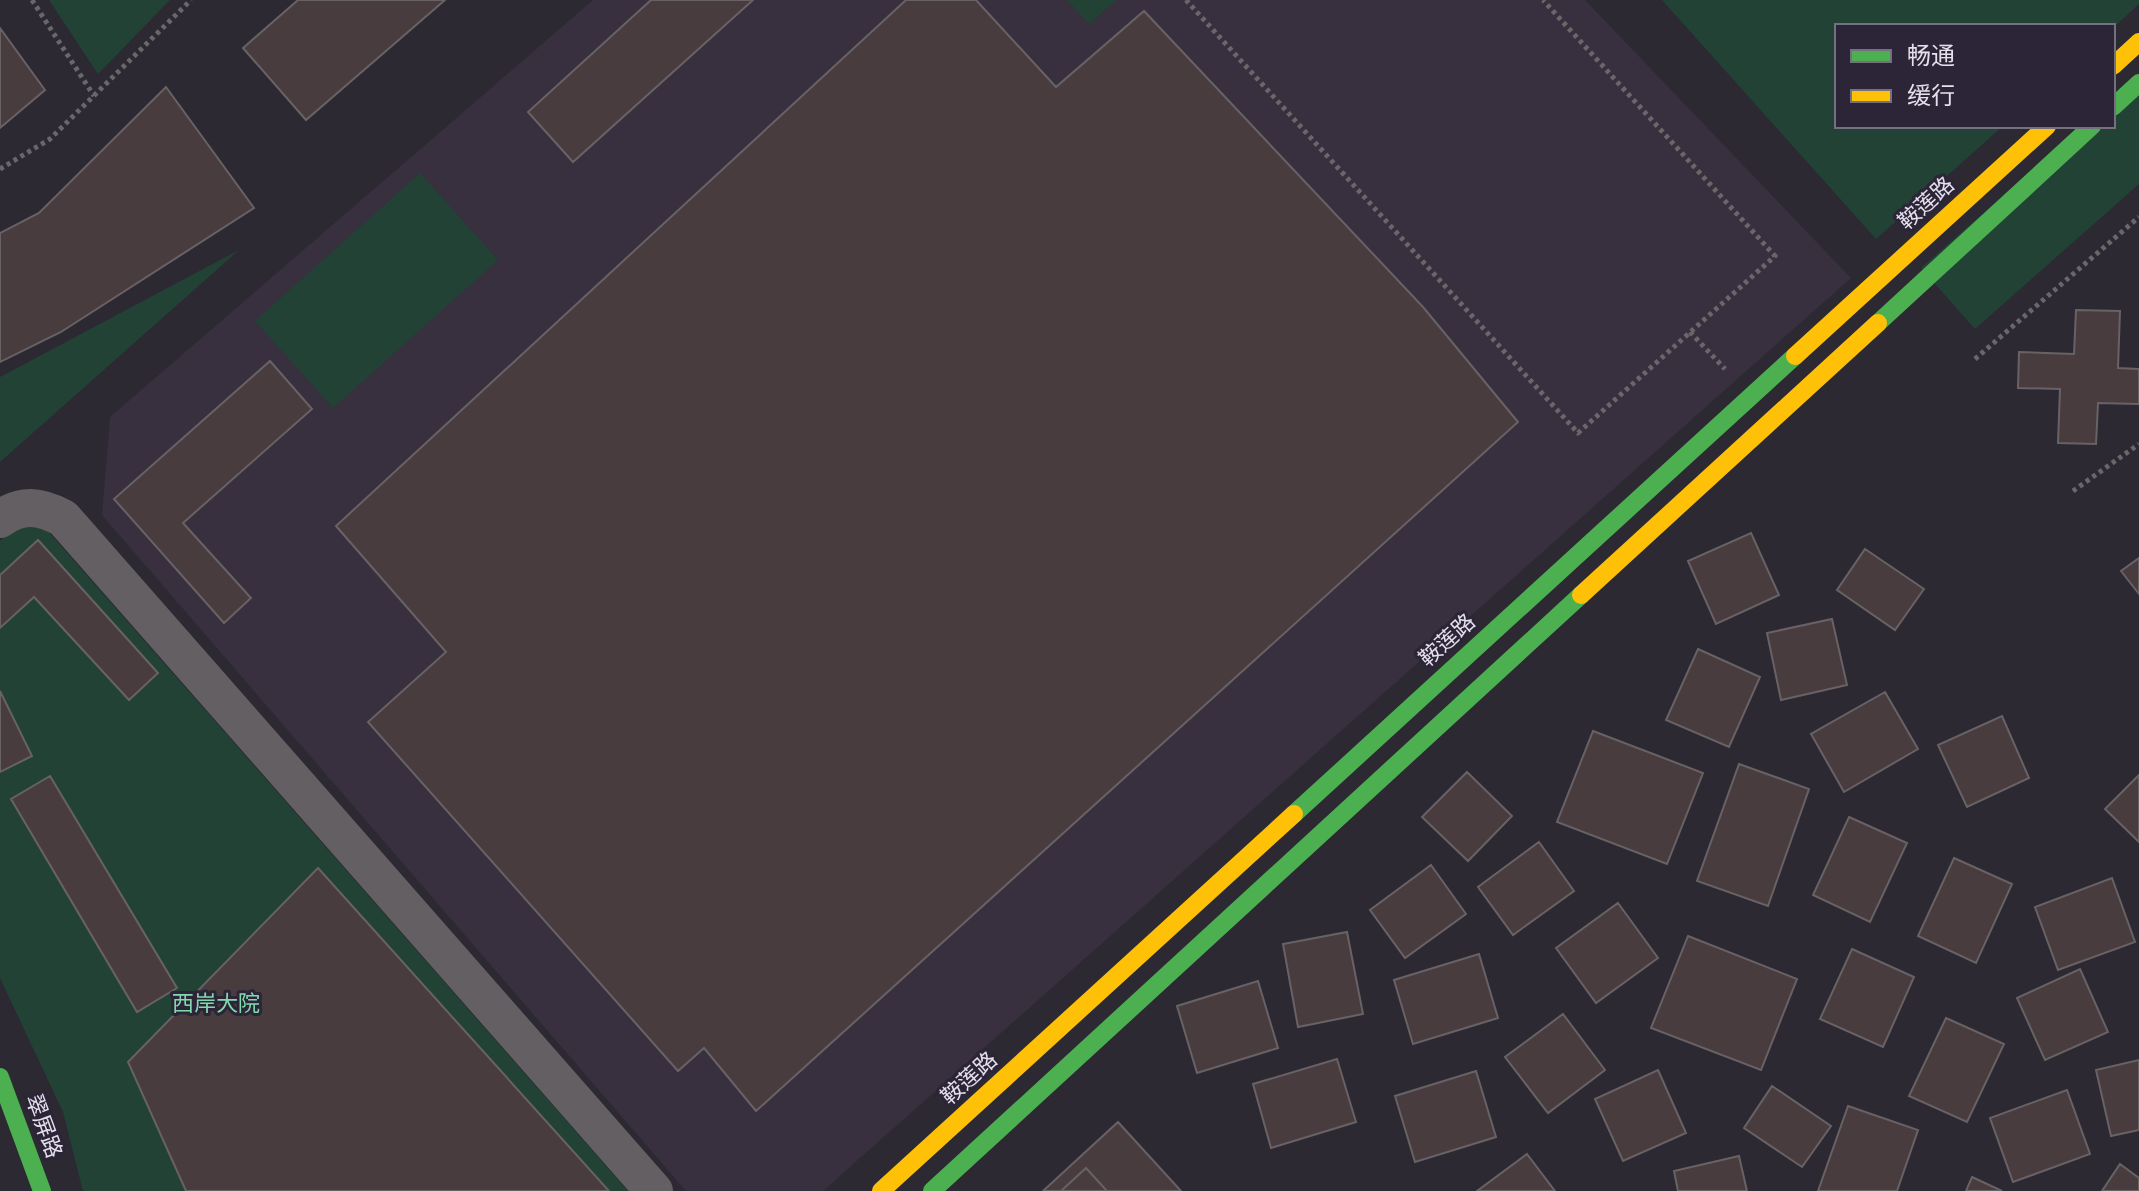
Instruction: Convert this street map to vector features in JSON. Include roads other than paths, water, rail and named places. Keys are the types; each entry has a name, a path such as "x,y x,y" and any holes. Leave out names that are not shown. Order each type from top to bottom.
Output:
{"street":[{"path":"2115,64 2139,42"},
{"path":"2115,105 2139,83"},
{"name":"鞍莲路","path":"881,1191 2045,128"},
{"path":"932,1191 2090,128"},
{"path":"0,519 23,507 45,509 63,518 654,1191"},
{"name":"翠屏路","path":"0,1077 42,1191"}],"park label":[{"name":"西岸大院","path":"216,1003"}]}
